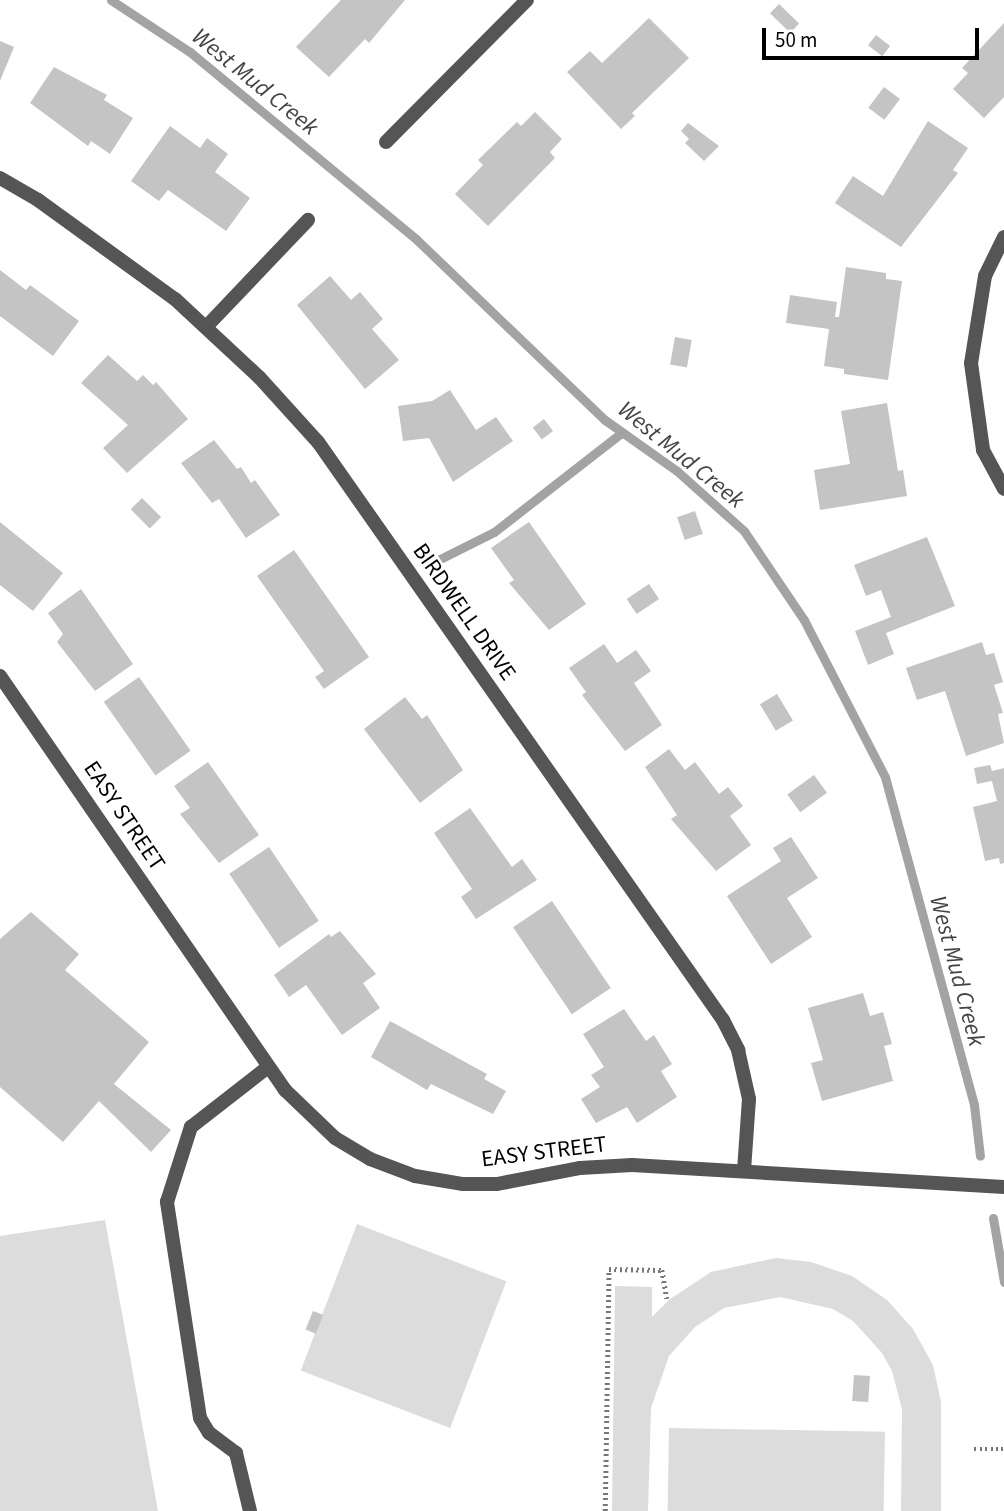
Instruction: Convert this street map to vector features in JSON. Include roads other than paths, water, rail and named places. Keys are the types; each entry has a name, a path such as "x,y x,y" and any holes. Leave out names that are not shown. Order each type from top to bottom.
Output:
{"street":[{"path":"386,142 527,0"},
{"name":"BIRDWELL DRIVE","path":"0,178 145,276 206,327 318,442 723,1020 738,1049 749,1099 744,1171"},
{"path":"206,327 308,220"},
{"path":"1004,237 985,276 971,363 984,450 1004,489"},
{"name":"EASY STREET","path":"0,676 268,1067 301,1108 335,1138 370,1159 415,1176 481,1184 604,1166 744,1171 1004,1187"},
{"path":"250,1511 236,1453 209,1433 200,1419 167,1202 191,1127 268,1067"}],"waterway":[{"name":"West Mud Creek","path":"111,0 190,52 416,239 605,420 677,471 744,531 804,620 885,777 974,1105 980,1156"},
{"path":"434,562 494,532 621,433"},
{"name":"West Mud Creek","path":"993,1218 1004,1282"}]}
